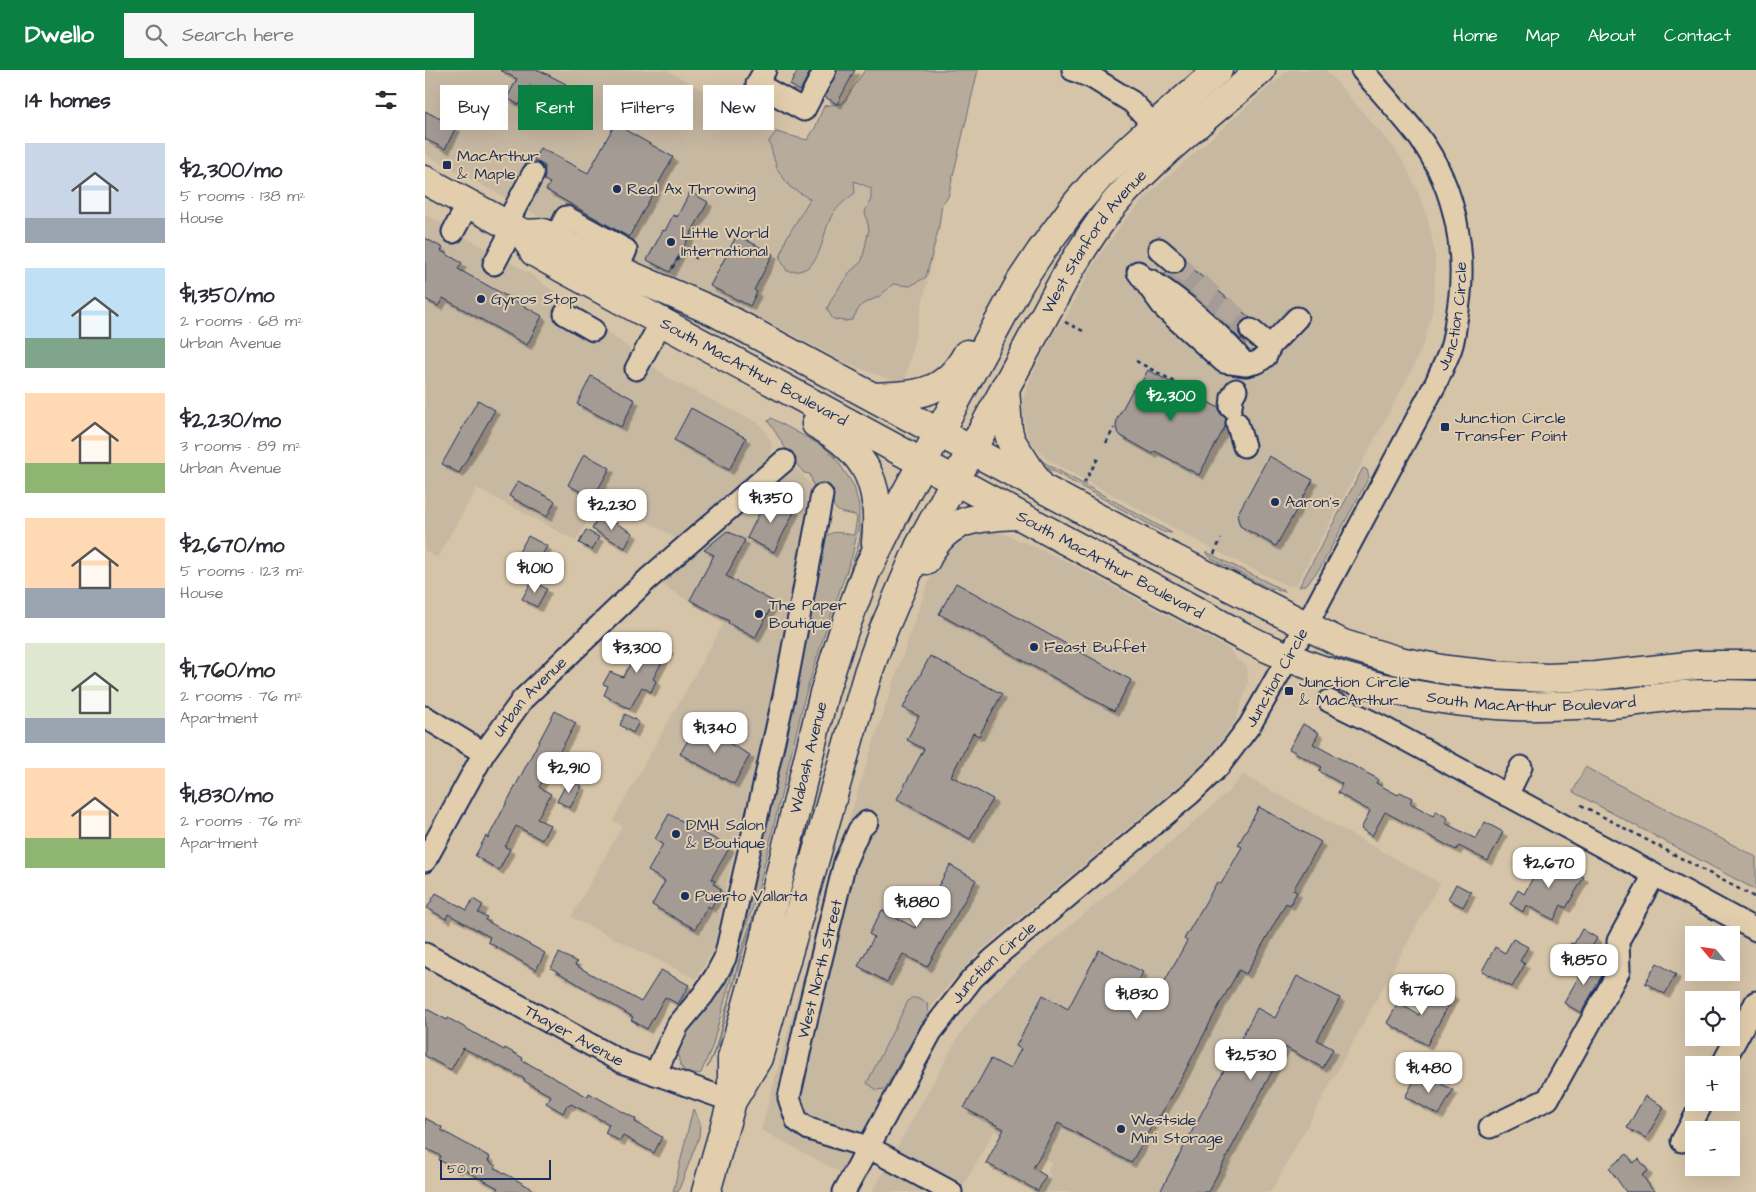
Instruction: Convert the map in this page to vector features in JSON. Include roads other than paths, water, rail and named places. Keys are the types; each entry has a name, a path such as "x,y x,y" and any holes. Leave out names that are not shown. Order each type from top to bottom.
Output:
{"main road":[{"name":"West Stanford Avenue","path":"939,431 1021,281 1076,204 1101,176 1155,125 1219,70"},
{"name":"West Stanford Avenue","path":"972,449 1067,274 1092,234 1118,199 1173,146 1261,70"},
{"name":"South MacArthur Boulevard","path":"425,180 514,229 544,234 617,270 715,312 1159,551 1343,644 1399,661 1447,670 1547,678 1597,676 1697,665 1756,665"},
{"name":"South MacArthur Boulevard","path":"514,229 534,252 1016,515 1244,637 1288,657 1337,675 1398,691 1477,703 1515,706 1556,706 1611,704 1684,695 1756,695"},
{"path":"875,397 908,396 920,393 938,386 951,377 960,366 1000,293 1021,281"},
{"path":"715,351 748,388 829,431 846,444 869,473 877,502 878,519 876,543 866,572"},
{"path":"1005,387 1008,430 1011,441 1041,486"},
{"name":"Wabash Avenue","path":"732,1101 732,1058 757,969 823,693 866,572 939,431"},
{"name":"Wabash Avenue","path":"706,1192 732,1101 757,1058 856,711 883,631 919,547 972,449"},
{"path":"856,711 877,688 905,610 923,567 938,539 948,530 972,519 1016,515"}],"street":[{"path":"765,70 757,84 804,110 825,70"},
{"path":"1073,70 1093,78 1132,102 1173,146"},
{"name":"Junction Circle","path":"844,1192 931,1032 972,979 993,959 1190,794 1219,766 1250,725 1436,383 1451,346 1460,304 1462,268 1457,223 1437,168 1419,137 1362,70"},
{"path":"494,264 514,229 533,174"},
{"path":"453,232 469,204"},
{"path":"1138,272 1165,309 1224,362 1246,365 1258,362 1266,356 1270,346 1297,318"},
{"path":"565,314 593,330"},
{"path":"636,369 661,322"},
{"path":"1251,330 1270,346"},
{"path":"1235,407 1244,446"},
{"name":"Urban Avenue","path":"425,861 484,753 523,699 648,578 784,460"},
{"path":"655,1074 679,1025 703,995 725,958 784,696 822,495"},
{"path":"1329,701 1384,728 1756,930"},
{"path":"425,717 484,753"},
{"path":"1507,795 1521,767"},
{"name":"West North Street","path":"867,822 859,830 845,862 789,1098 797,1121 809,1129 869,1147"},
{"path":"1490,1127 1548,1099 1619,971 1618,941 1655,875"},
{"name":"Thayer Avenue","path":"425,954 622,1062 732,1101"},
{"path":"1727,1056 1756,1002"},
{"path":"1682,1141 1698,1111"},
{"path":"869,1147 951,1192"}],"tunnel":[{"path":"1174,262 1251,330"}],"place":[{"name":"MacArthur & Maple","path":"447,165"},
{"name":"Real Ax Throwing","path":"617,189"},
{"name":"Little World International","path":"671,242"},
{"name":"Gyros Stop","path":"481,299"},
{"name":"Junction Circle Transfer Point","path":"1445,427"},
{"name":"Aaron's","path":"1275,502"},
{"name":"The Paper Boutique","path":"759,614"},
{"name":"Feast Buffet","path":"1034,647"},
{"name":"Junction Circle & MacArthur","path":"1289,691"},
{"name":"DMH Salon & Boutique","path":"676,834"},
{"name":"Puerto Vallarta","path":"685,896"},
{"name":"Westside Mini Storage","path":"1121,1129"}]}
